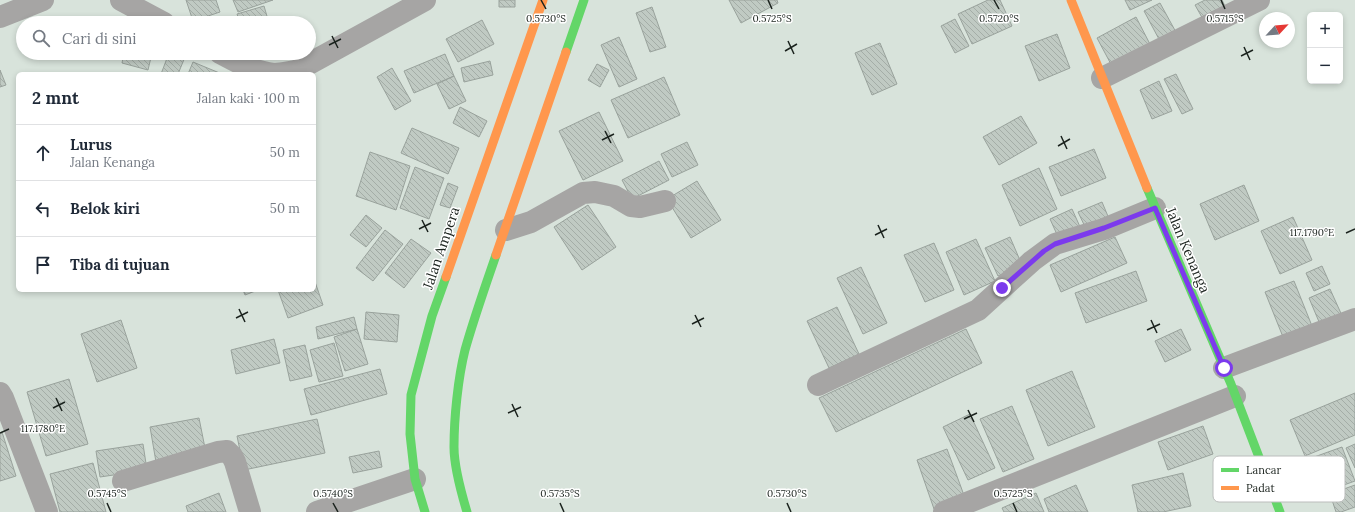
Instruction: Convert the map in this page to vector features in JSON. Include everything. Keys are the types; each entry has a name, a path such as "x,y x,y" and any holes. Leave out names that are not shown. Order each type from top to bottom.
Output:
{"main road":[{"name":"Jalan Ampera","path":"425,512 415,479 410,434 411,395 435,308 543,0"},
{"path":"467,512 460,490 454,448 457,401 465,352 479,304 506,230 584,0"},
{"name":"Jalan Kenanga","path":"1071,0 1155,208 1224,368 1258,456"},
{"name":"Jalan Kenanga","path":"1276,502 1280,512"}],"street":[{"path":"0,17 43,0"},
{"path":"121,0 151,16"},
{"path":"289,72 296,71 425,0"},
{"path":"1102,78 1259,0"},
{"path":"233,60 263,72"},
{"path":"506,230 531,222 583,192 596,192 614,196 631,206 640,207 665,201"},
{"path":"818,385 978,310 1032,261 1055,244 1104,228 1155,208"},
{"path":"1224,368 1355,319"},
{"path":"0,393 47,512"},
{"path":"944,512 1235,396"},
{"path":"123,481 141,474 218,452 227,451 235,462 250,512"},
{"path":"317,512 415,479"}],"building":[{"path":"186,0 216,0 220,12 208,16 191,16"},
{"path":"233,0 273,0 238,12"},
{"path":"499,0 515,0 515,7 499,7"},
{"path":"729,0 777,0 778,3 741,23"},
{"path":"988,0 1000,0 1012,26 972,44 958,14"},
{"path":"1125,0 1152,0 1130,10"},
{"path":"1205,0 1222,0 1226,8 1204,21 1195,5"},
{"path":"1160,3 1177,34 1161,43 1144,11"},
{"path":"264,6 267,16 238,16 237,14"},
{"path":"652,7 666,47 650,52 636,13"},
{"path":"1136,17 1152,48 1113,68 1097,38"},
{"path":"955,19 969,46 955,53 941,26"},
{"path":"482,20 494,44 458,62 446,39"},
{"path":"1057,34 1070,68 1039,81 1025,46"},
{"path":"619,37 637,79 619,87 601,45"},
{"path":"880,43 897,84 872,95 855,53"},
{"path":"445,54 454,76 414,93 404,71"},
{"path":"123,60 150,60 148,70 122,63"},
{"path":"166,60 184,60 179,72 162,72"},
{"path":"490,61 493,75 464,82 461,68"},
{"path":"193,62 217,72 189,72"},
{"path":"597,64 609,70 600,87 588,80"},
{"path":"392,68 411,101 395,110 377,77"},
{"path":"0,70 6,85 0,87"},
{"path":"1176,74 1193,109 1182,114 1164,79"},
{"path":"454,76 466,101 449,109 437,84"},
{"path":"664,77 680,115 628,138 611,100"},
{"path":"1159,81 1172,111 1152,119 1140,90"},
{"path":"460,107 487,121 479,137 453,123"},
{"path":"599,112 623,161 583,180 559,131"},
{"path":"1021,116 1037,143 999,165 983,137"},
{"path":"412,128 459,148 448,174 401,153"},
{"path":"687,142 698,165 672,177 661,154"},
{"path":"1094,149 1106,178 1061,196 1049,167"},
{"path":"370,152 410,166 396,210 356,196"},
{"path":"659,161 669,180 632,199 622,180"},
{"path":"415,167 444,178 429,219 400,208"},
{"path":"1039,168 1057,209 1020,226 1002,185"},
{"path":"697,181 721,220 691,238 667,199"},
{"path":"448,183 458,187 450,208 440,205"},
{"path":"1244,185 1259,221 1215,240 1200,204"},
{"path":"1102,202 1110,221 1087,231 1078,212"},
{"path":"588,205 616,247 582,270 554,227"},
{"path":"1072,209 1081,229 1059,239 1050,219"},
{"path":"366,215 382,228 366,247 350,235"},
{"path":"1293,217 1312,260 1280,274 1261,231"},
{"path":"385,230 403,244 373,281 356,268"},
{"path":"1010,237 1022,265 998,276 985,248"},
{"path":"1115,237 1127,263 1061,292 1050,265"},
{"path":"411,239 431,253 404,288 385,273"},
{"path":"976,239 995,281 964,295 946,252"},
{"path":"934,243 954,290 925,302 904,255"},
{"path":"1322,266 1330,284 1314,291 1306,273"},
{"path":"861,267 887,323 863,334 837,278"},
{"path":"1136,271 1147,301 1086,323 1075,293"},
{"path":"1294,281 1314,331 1285,342 1265,292"},
{"path":"316,285 323,305 288,318 279,292 316,292"},
{"path":"1330,289 1344,320 1322,329 1309,298"},
{"path":"244,292 253,292 245,295"},
{"path":"837,307 859,354 829,368 807,321"},
{"path":"366,312 399,315 397,342 364,339"},
{"path":"354,317 357,329 318,339 316,327"},
{"path":"121,320 137,368 97,382 81,334"},
{"path":"357,329 368,364 345,371 334,337"},
{"path":"966,329 982,363 836,432 819,398"},
{"path":"1181,329 1191,350 1165,362 1155,341"},
{"path":"274,339 280,363 236,374 231,350"},
{"path":"334,343 343,376 319,382 310,350"},
{"path":"305,345 312,376 290,381 283,350"},
{"path":"380,369 387,394 311,415 304,389"},
{"path":"1072,371 1095,427 1048,446 1026,390"},
{"path":"69,379 88,444 46,456 27,392"},
{"path":"1355,393 1355,435 1305,456 1290,420"},
{"path":"1012,406 1034,459 1003,472 980,419"},
{"path":"970,414 995,468 968,480 943,427"},
{"path":"199,418 206,453 156,462 150,427"},
{"path":"317,419 325,453 244,470 237,436"},
{"path":"1203,426 1213,454 1168,470 1158,442"},
{"path":"2,432 16,476 0,481 0,433"},
{"path":"143,444 147,470 100,477 96,451"},
{"path":"1355,444 1355,468 1346,448"},
{"path":"1342,447 1355,481 1345,485 1345,456 1317,456"},
{"path":"947,449 965,498 934,509 917,460"},
{"path":"379,451 382,467 353,473 349,457"},
{"path":"93,463 106,512 60,512 50,474"},
{"path":"1183,473 1191,506 1163,512 1138,512 1132,485"},
{"path":"1076,485 1088,512 1049,512 1044,499"},
{"path":"1355,485 1355,507 1341,512 1336,512 1333,502 1345,502 1345,489"},
{"path":"219,493 226,512 188,512 186,506"},
{"path":"1036,493 1044,512 1004,512 1002,508"}],"traffic: fast":[{"path":"566,52 584,0"},
{"path":"1147,188 1231,384 1259,456"},
{"path":"467,512 458,480 454,455 457,398 465,350 496,255"},
{"path":"425,512 415,479 410,434 411,395 432,316 446,277"},
{"path":"1276,502 1280,512"}],"traffic: slow":[{"path":"446,277 543,0"},
{"path":"1071,0 1147,188"},
{"path":"496,255 566,52"}],"route":[{"path":"1002,288 1044,251 1055,244 1104,228 1155,208 1224,368"}]}
